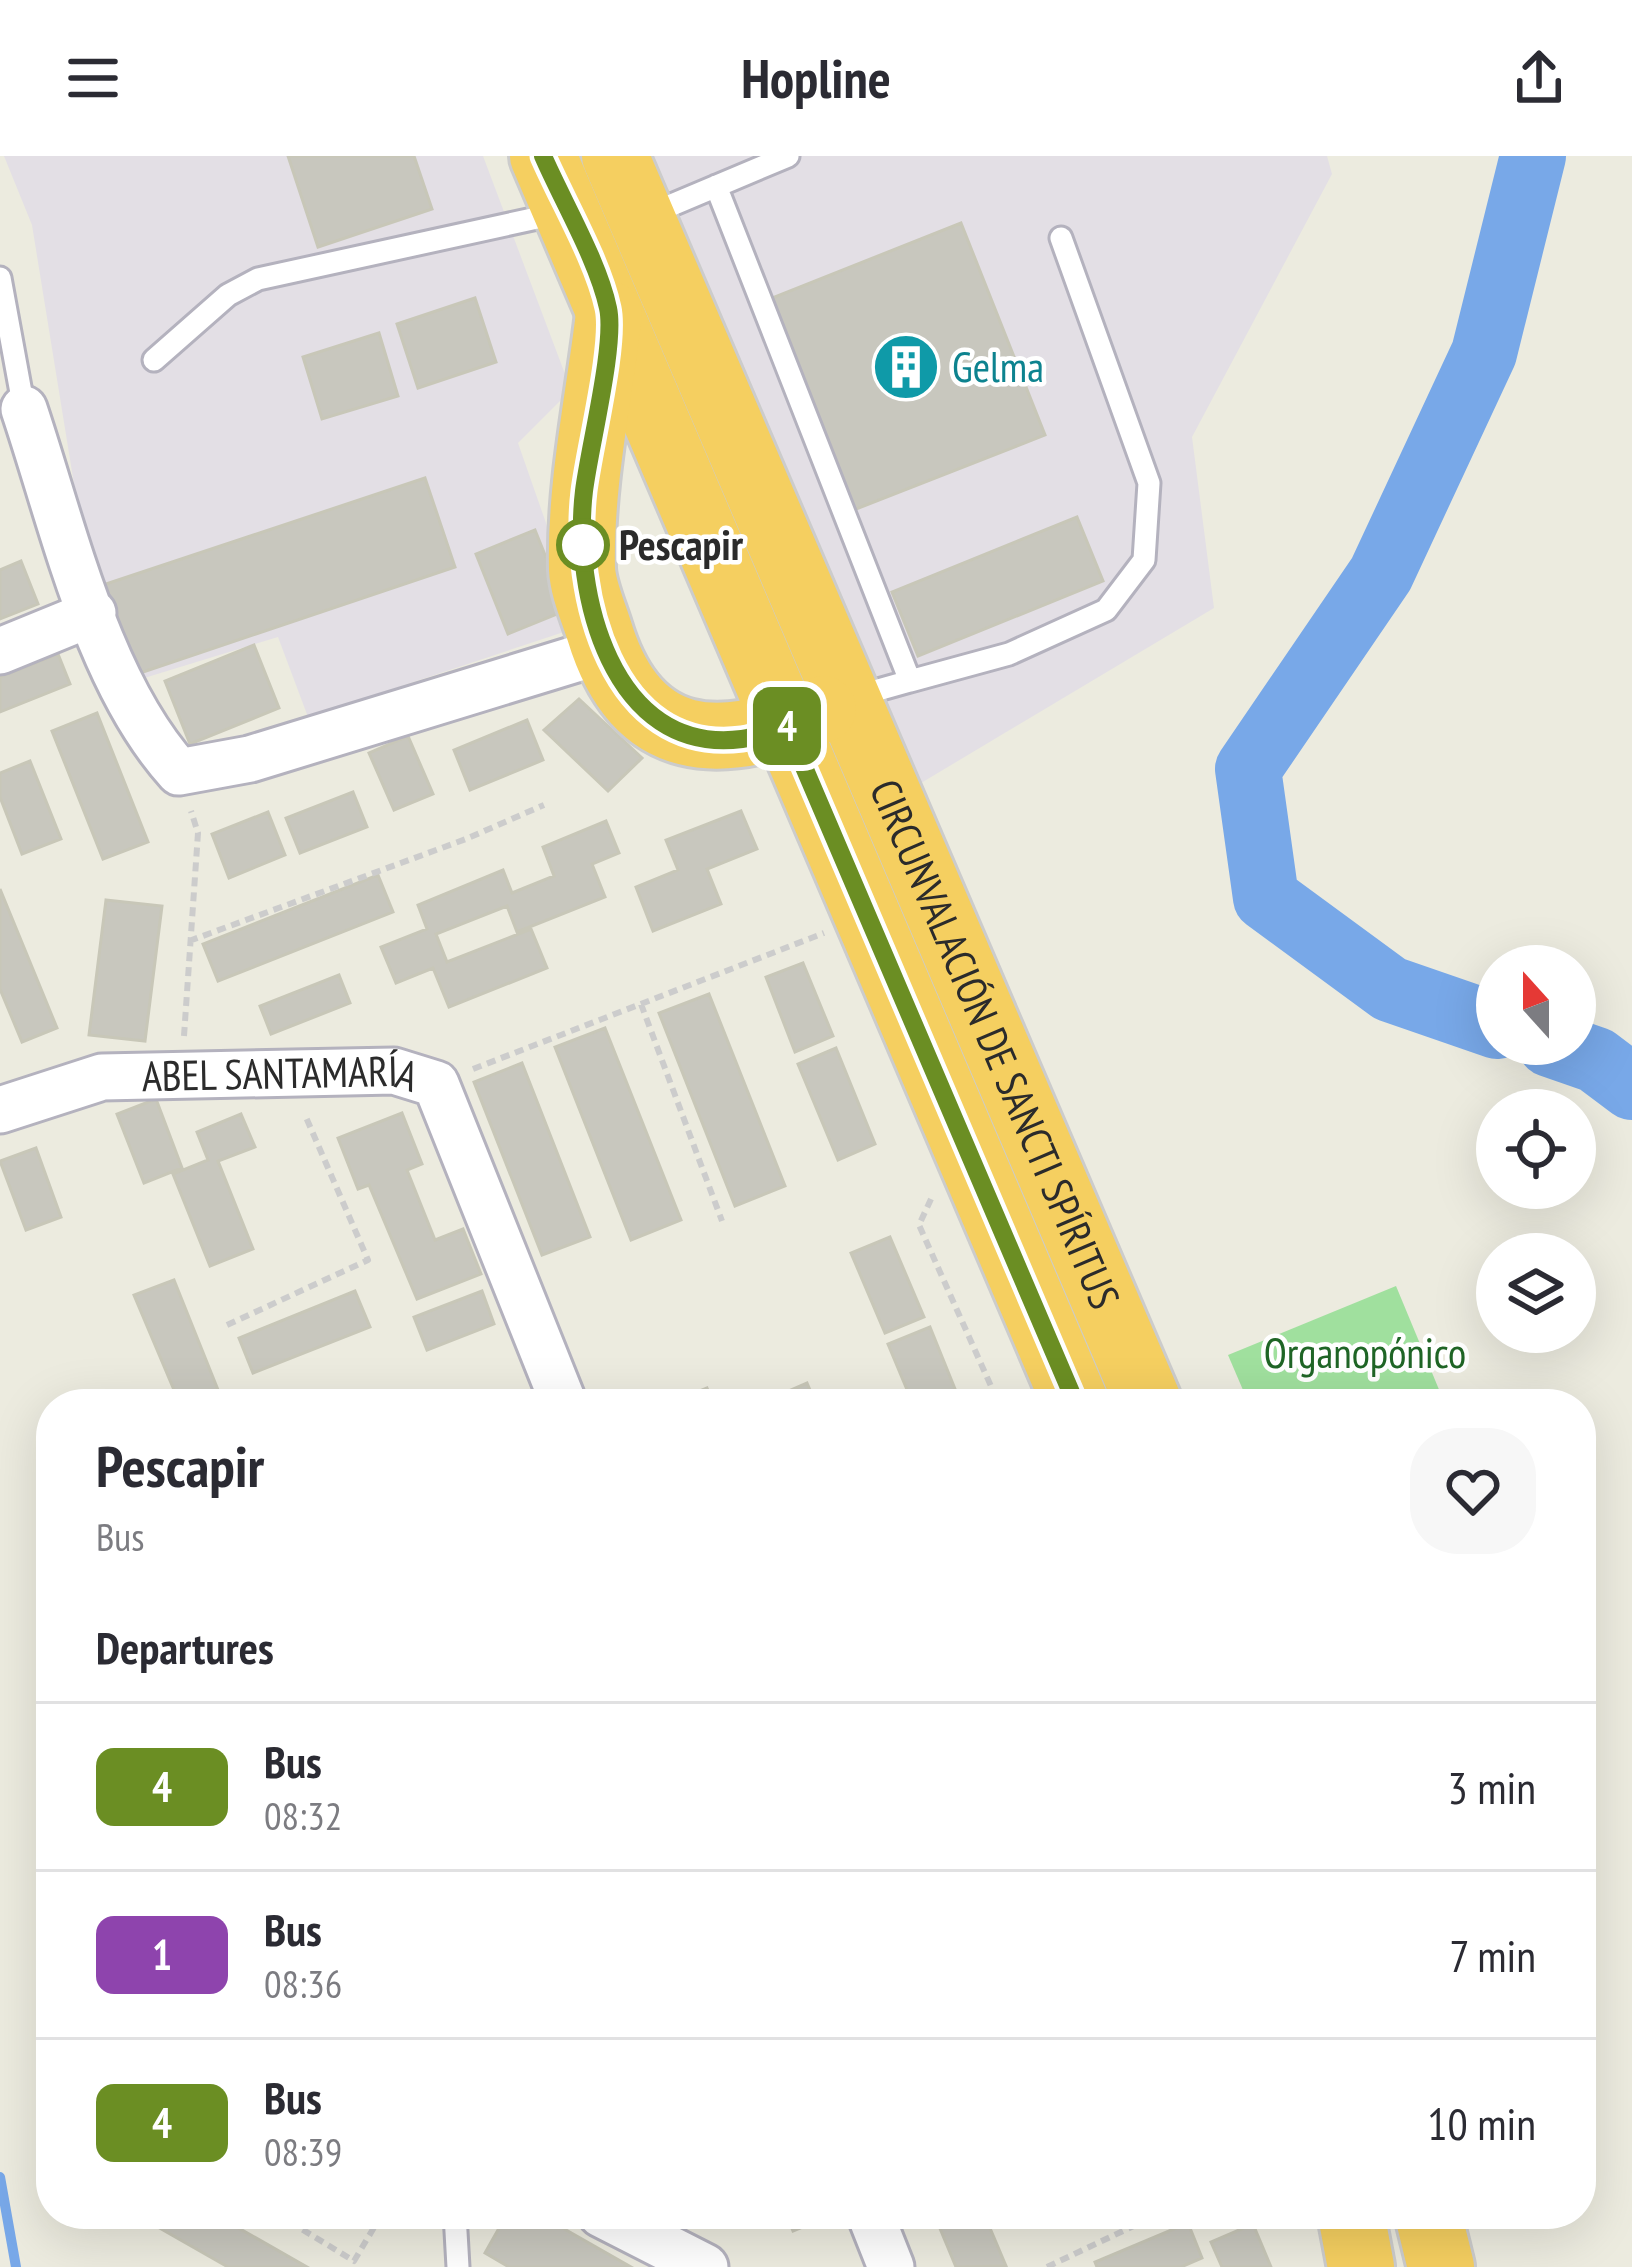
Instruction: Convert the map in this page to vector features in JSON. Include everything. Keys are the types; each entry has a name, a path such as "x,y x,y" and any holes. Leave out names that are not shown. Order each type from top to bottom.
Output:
{"highway":[{"name":"CIRCUNVALACIÓN DE SANCTI SPÍRITUS","path":"615,156 1143,1389"},
{"name":"CIRCUNVALACIÓN DE SANCTI SPÍRITUS","path":"555,184 1070,1389"},
{"path":"609,310 584,495 582,575 605,650 634,704 679,731 741,739 847,698"},
{"path":"1354,2229 1361,2267"},
{"path":"1431,2229 1441,2267"}],"street":[{"path":"24,409 93,614 146,735 179,772 250,760 605,650"},
{"path":"0,651 93,614"},
{"name":"ABEL SANTAMARÍA","path":"0,1110 103,1077 394,1071 436,1084 558,1389"},
{"path":"631,2229 704,2267"},
{"path":"876,2229 891,2267"}],"lane":[{"path":"642,218 788,156"},
{"path":"154,360 228,295 258,279 555,184"},
{"path":"716,186 910,681"},
{"path":"847,698 1009,654 1106,610 1144,560 1149,483 1061,238"},
{"path":"0,278 24,409"},
{"path":"456,2229 458,2267"}],"path":[{"path":"179,772 198,833 182,1076"},
{"path":"189,941 466,839 544,805"},
{"path":"436,1084 867,916"},
{"path":"641,1004 722,1221"},
{"path":"227,1324 368,1260 286,1073"},
{"path":"962,1136 919,1225 992,1389"},
{"path":"302,2229 354,2261 373,2229"},
{"path":"1047,2267 1127,2229"}],"shaded area":[{"name":"Pescapir","path":"4,156 483,156 571,390 518,443 582,626 308,717 278,637 141,679 86,558 32,225"},
{"path":"650,156 1327,156 1332,174 1192,437 1214,608 916,786"}],"green space":[{"name":"Organopónico","path":"1396,1286 1439,1389 1243,1389 1228,1355"}],"building":[{"path":"288,156 414,156 432,209 318,247"},
{"name":"Gelma","path":"961,223 1045,435 851,511 767,300"},
{"path":"475,298 496,362 418,388 397,324"},
{"path":"379,333 398,396 322,419 303,357"},
{"path":"425,478 455,567 134,675 103,585"},
{"path":"1077,517 1103,581 918,656 892,592"},
{"path":"535,530 567,610 508,634 476,554"},
{"path":"21,561 38,604 0,619 0,570"},
{"path":"254,645 279,708 190,744 165,681"},
{"path":"58,654 70,684 0,712 0,677"},
{"path":"579,699 642,758 608,791 544,730"},
{"path":"97,713 148,842 103,859 52,731"},
{"path":"527,720 543,760 470,790 454,750"},
{"path":"408,736 433,794 394,810 369,753"},
{"path":"30,761 61,839 22,854 0,797 0,773"},
{"path":"353,792 367,827 300,853 286,818"},
{"path":"741,811 757,849 707,869 721,904 653,931 636,887 678,870 666,840"},
{"path":"268,812 285,855 229,878 212,834"},
{"path":"606,821 619,853 592,864 605,897 517,932 507,906 436,934 447,962 531,929 547,968 449,1007 433,968 396,983 381,947 427,929 418,905 503,870 512,893 554,876 543,847"},
{"path":"378,875 393,912 218,981 203,944"},
{"path":"0,889 57,1028 22,1042 0,989"},
{"path":"106,900 162,906 145,1041 89,1035"},
{"path":"803,963 833,1036 795,1052 766,977"},
{"path":"339,975 350,1003 271,1034 260,1006"},
{"path":"709,994 785,1186 735,1206 659,1013"},
{"path":"605,1028 681,1220 631,1240 555,1047"},
{"path":"836,1048 875,1144 838,1160 798,1064"},
{"path":"522,1063 590,1237 542,1255 474,1082"},
{"path":"156,1099 182,1168 144,1183 117,1114"},
{"path":"402,1113 422,1164 407,1170 435,1240 463,1229 481,1274 417,1299 369,1185 358,1189 338,1138"},
{"path":"241,1114 255,1147 218,1161 253,1249 210,1266 173,1174 208,1160 197,1132"},
{"path":"36,1148 61,1217 26,1230 0,1161"},
{"path":"890,1237 924,1317 885,1333 851,1253"},
{"path":"174,1280 218,1389 174,1389 134,1295"},
{"path":"355,1291 370,1327 253,1373 239,1338"},
{"path":"482,1291 494,1324 427,1350 414,1317"},
{"path":"930,1327 955,1389 907,1389 888,1344"},
{"path":"161,2229 240,2229 307,2267 228,2267"},
{"path":"499,2229 564,2229 631,2267 509,2267 485,2253"},
{"path":"940,2229 990,2229 1006,2266 956,2267"},
{"path":"1174,2229 1190,2229 1202,2258 1181,2267 1097,2267 1095,2262"},
{"path":"1241,2229 1255,2229 1271,2267 1222,2267 1211,2242"}],"waterway":[{"path":"1476,1019 1390,989 1266,898 1248,769 1381,574 1484,353 1533,156"},
{"path":"1596,1060 1632,1087"},
{"path":"0,2177 16,2267"}],"bus line":[{"name":"4","path":"543,156 609,310 584,495 582,575 605,650 634,704 679,731 741,739 786,725 1070,1389"}],"place":[{"name":"Gelma","path":"906,367"},
{"name":"Pescapir","path":"583,545"}]}
